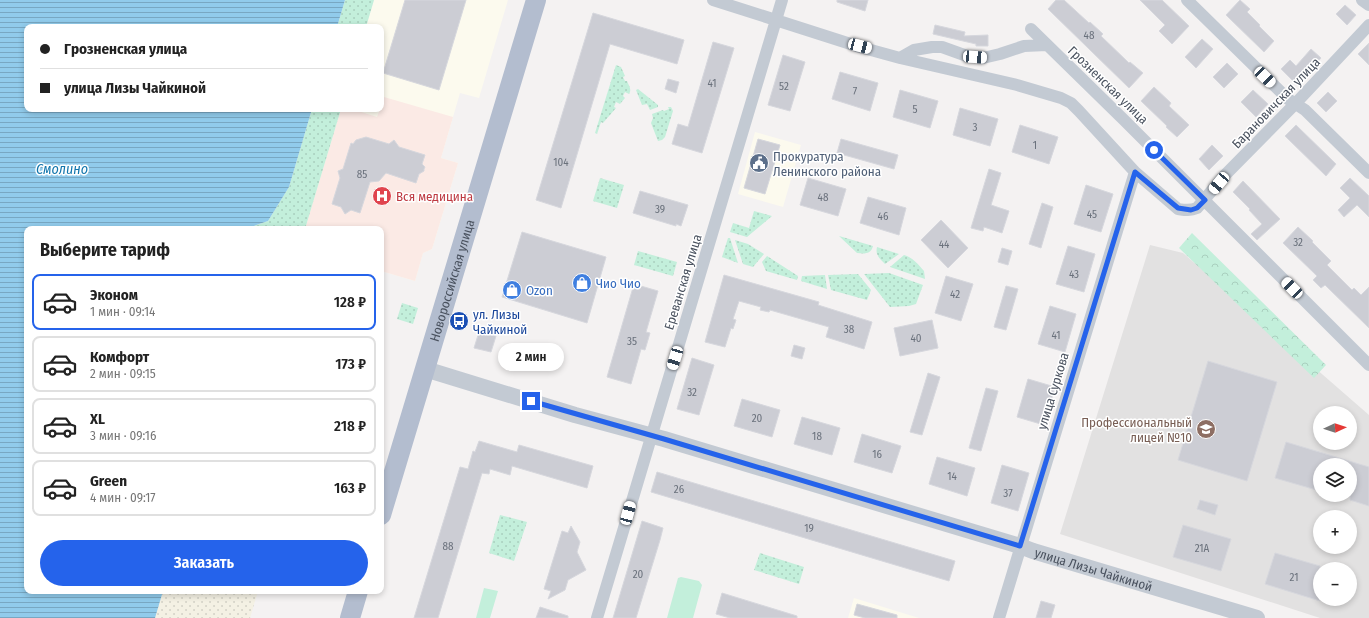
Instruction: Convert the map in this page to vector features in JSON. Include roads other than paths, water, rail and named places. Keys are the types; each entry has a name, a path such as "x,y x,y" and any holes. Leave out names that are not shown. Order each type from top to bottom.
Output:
{"main road":[{"name":"Новороссийская улица","path":"384,505 536,0"},
{"path":"350,618 357,594"}],"street":[{"path":"713,0 900,58 1017,85 1061,98 1071,103 1135,172 1178,208 1191,210 1197,208 1205,200"},
{"name":"Ереванская улица","path":"597,618 782,0"},
{"path":"1186,0 1288,99 1305,110 1369,173"},
{"path":"1362,0 1369,5"},
{"name":"Барановичская улица","path":"1205,200 1226,174 1369,26"},
{"name":"Грозненская улица","path":"1031,29 1205,200 1369,365"},
{"path":"900,58 914,50 932,47 942,47 968,56 983,58 1024,46 1047,45"},
{"name":"улица Суркова","path":"999,618 1135,172"},
{"name":"улица Лизы Чайкиной","path":"425,369 1257,618"}],"water":[{"name":"Смолино","path":"0,0 345,0 338,24 24,24 24,112 311,112 289,187 268,221 254,226 24,226 24,594 162,594 155,618 0,618"}],"place":[{"name":"Прокуратура Ленинского района","path":"759,163"},
{"name":"Вся медицина","path":"382,196"},
{"name":"Чио Чио","path":"582,283"},
{"name":"Ozon","path":"512,290"},
{"name":"ул. Лизы Чайкиной","path":"459,321"},
{"name":"Профессиональный лицей №10","path":"1206,429"}]}
